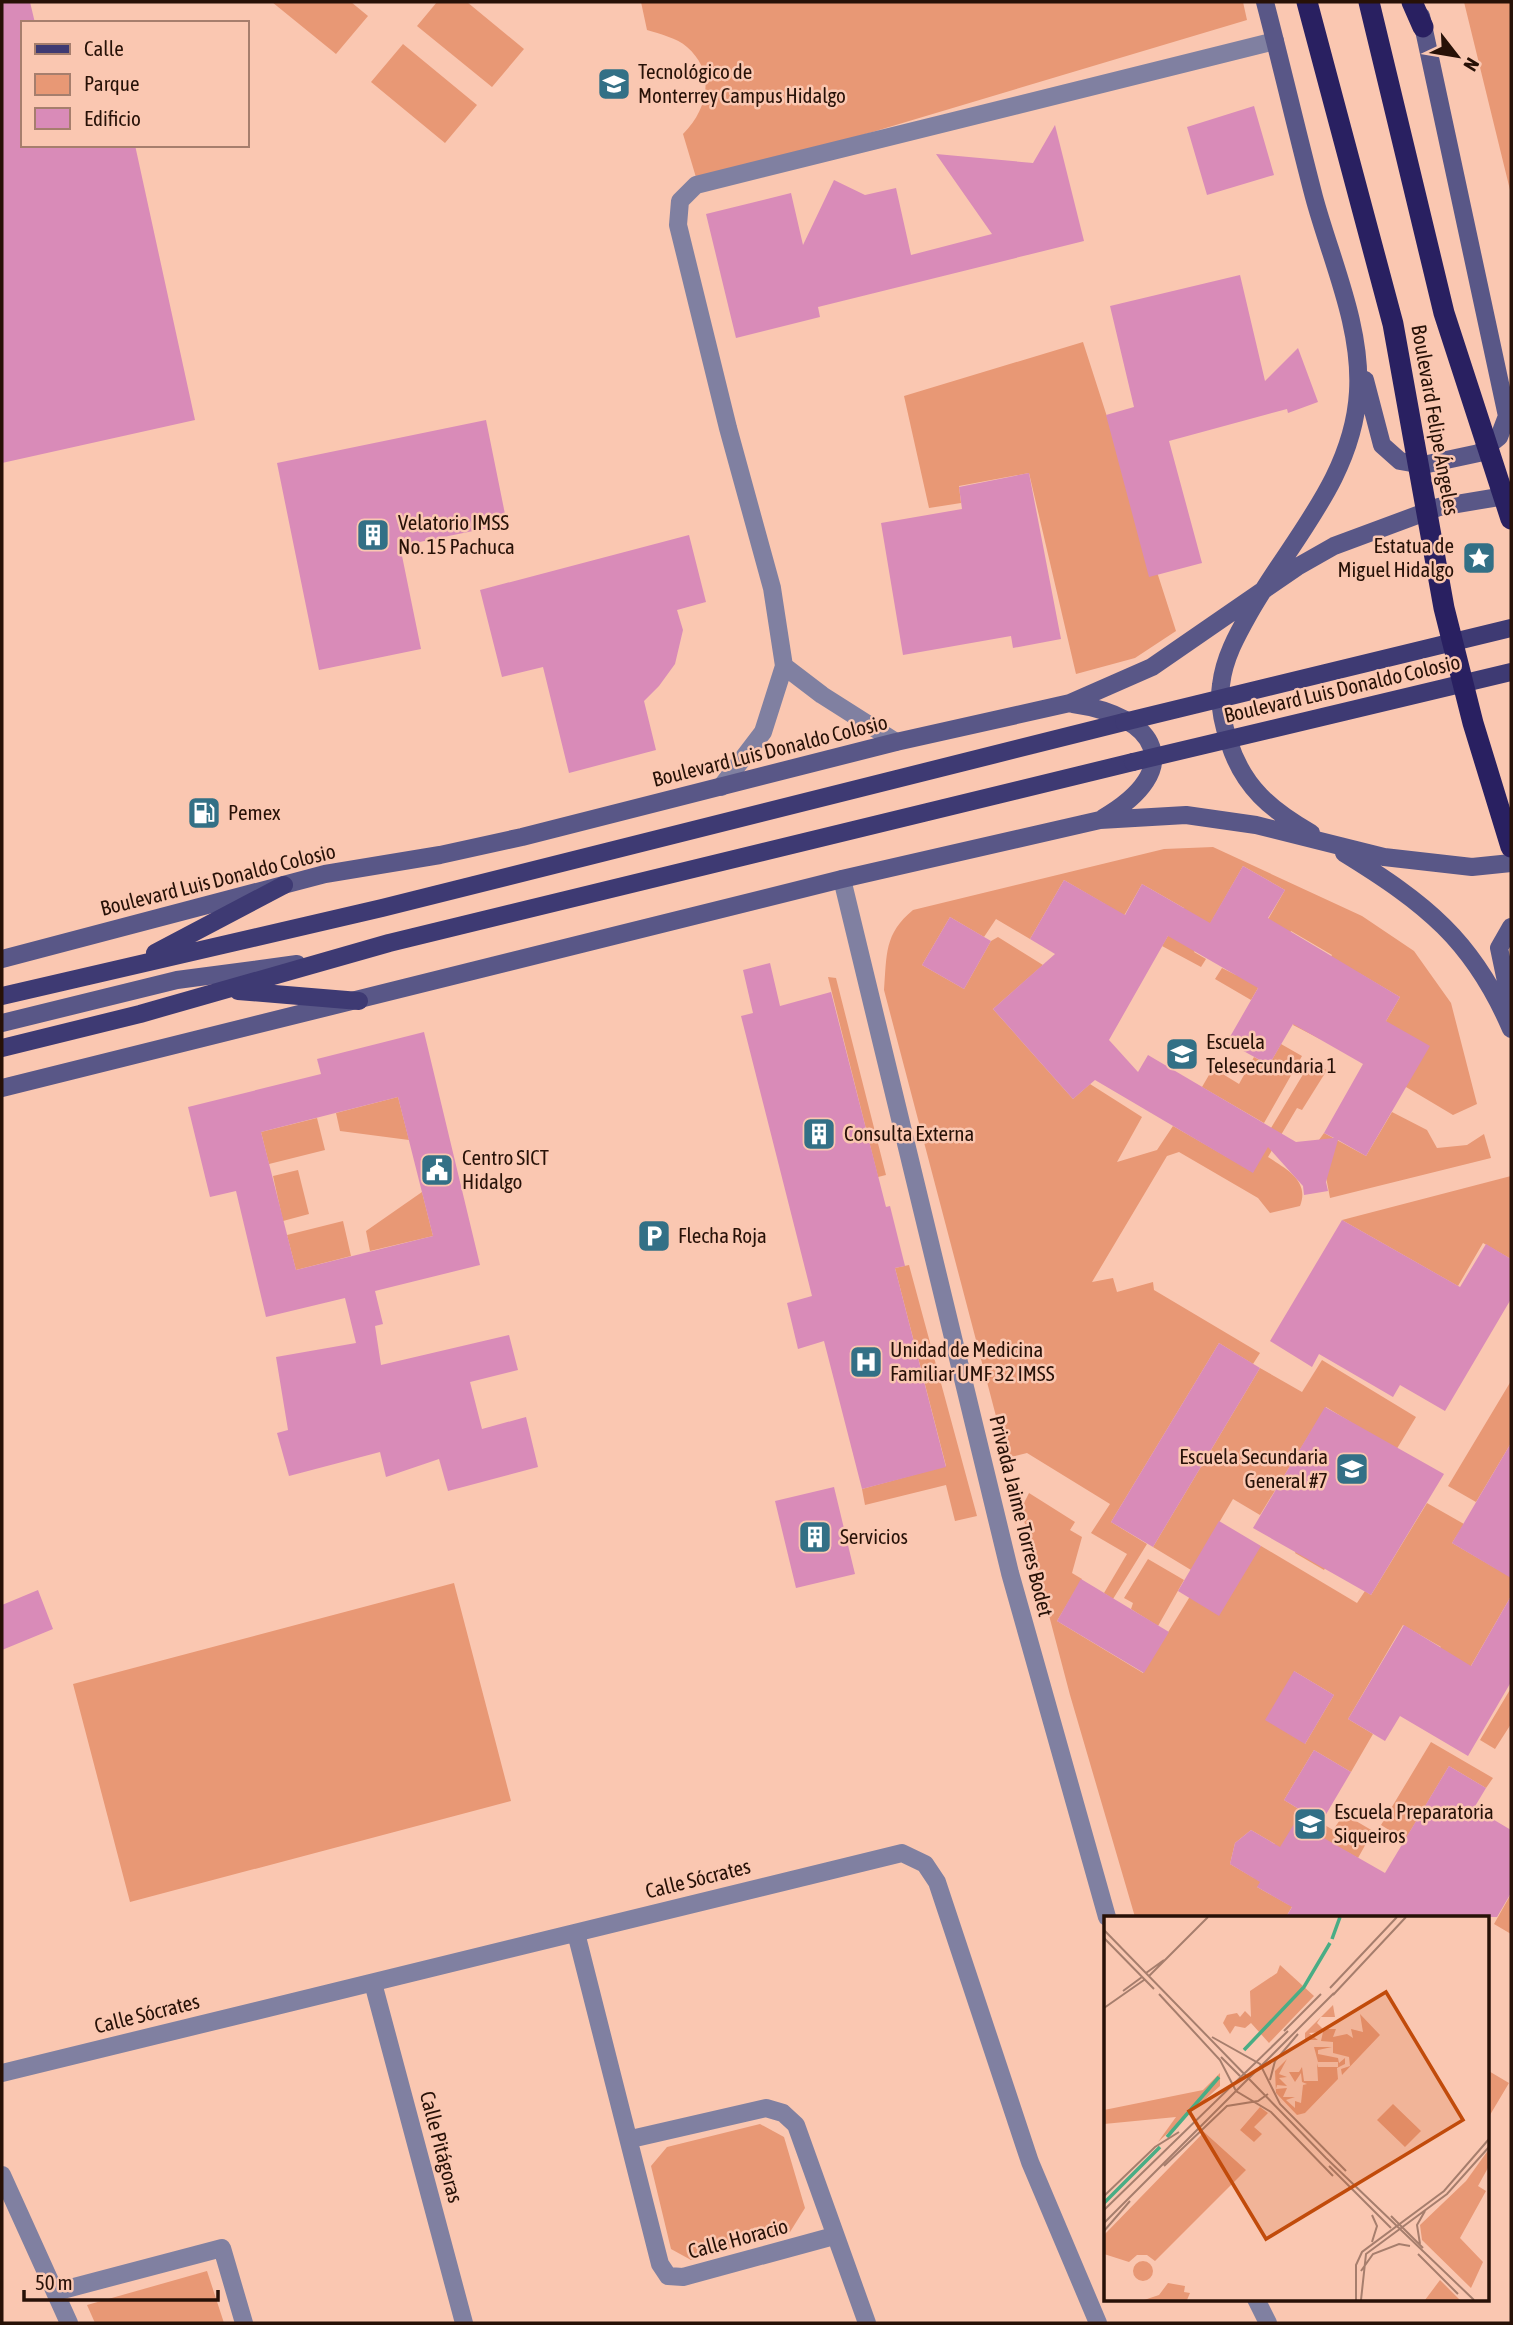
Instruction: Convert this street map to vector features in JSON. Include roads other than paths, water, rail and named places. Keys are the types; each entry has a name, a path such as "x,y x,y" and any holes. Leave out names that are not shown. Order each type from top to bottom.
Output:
{"highway":[{"name":"Boulevard Felipe Ángeles","path":"1307,2 1393,324 1444,608 1474,723 1511,846"},
{"name":"Boulevard Felipe Ángeles","path":"1369,2 1444,313 1511,519"},
{"path":"1412,2 1423,27"}],"main road":[{"path":"1265,2 1314,197 1359,352 1382,445 1400,461 1423,464 1479,453 1499,437 1507,416 1419,2"},
{"path":"1491,332 1511,371"},
{"path":"1359,352 1355,427 1348,449 1327,492 1262,591 1230,648 1220,687 1222,721 1237,769 1263,800 1294,823 1374,871 1454,934 1480,966 1511,1030"},
{"name":"Boulevard Luis Donaldo Colosio","path":"2,960 326,874 440,855 522,837 896,742 1069,704 1152,667 1262,591 1334,546 1439,507 1511,495"},
{"name":"Boulevard Luis Donaldo Colosio","path":"2,996 382,908 1511,628"},
{"name":"Boulevard Luis Donaldo Colosio","path":"2,1048 140,1014 389,943 1511,672"},
{"path":"1069,704 1115,712 1148,739 1154,761 1150,778 1128,804 1100,820"},
{"path":"2,1088 842,879 1100,820 1186,815 1256,825 1333,846 1435,864 1472,867 1511,863"},
{"path":"131,967 284,885"},
{"path":"1511,928 1499,948 1511,1005"},
{"path":"2,1023 177,980 334,959"},
{"path":"224,990 359,1001"}],"street":[{"path":"721,786 763,732 784,666 772,589 727,428 678,225 680,201 696,185 1275,41"},
{"path":"784,666 822,695 896,742"},
{"name":"Privada Jaime Torres Bodet","path":"842,879 1010,1573 1107,1916"},
{"name":"Calle Sócrates","path":"2,2073 902,1853 925,1864 937,1882 1030,2162 1098,2323"},
{"name":"Calle Horacio","path":"576,1933 631,2139 660,2264 668,2276 683,2277 834,2236"},
{"name":"Calle Pitágoras","path":"373,1983 464,2323"},
{"path":"631,2139 766,2108 783,2113 796,2125 867,2323"},
{"path":"2,2175 69,2323"},
{"path":"55,2292 222,2248 244,2323"},
{"path":"1256,2300 1268,2323"}],"place":[{"name":"Tecnológico de Monterrey Campus Hidalgo","path":"614,84"},
{"name":"Velatorio IMSS No. 15 Pachuca","path":"373,535"},
{"name":"Estatua de Miguel Hidalgo","path":"1479,558"},
{"name":"Pemex","path":"204,813"},
{"name":"Escuela Telesecundaria 1","path":"1182,1054"},
{"name":"Consulta Externa","path":"819,1134"},
{"name":"Centro SICT Hidalgo","path":"437,1170"},
{"name":"Flecha Roja","path":"654,1236"},
{"name":"Unidad de Medicina Familiar UMF 32 IMSS","path":"866,1362"},
{"name":"Escuela Secundaria General #7","path":"1352,1469"},
{"name":"Servicios","path":"815,1537"},
{"name":"Escuela Preparatoria Siqueiros","path":"1310,1824"}]}
